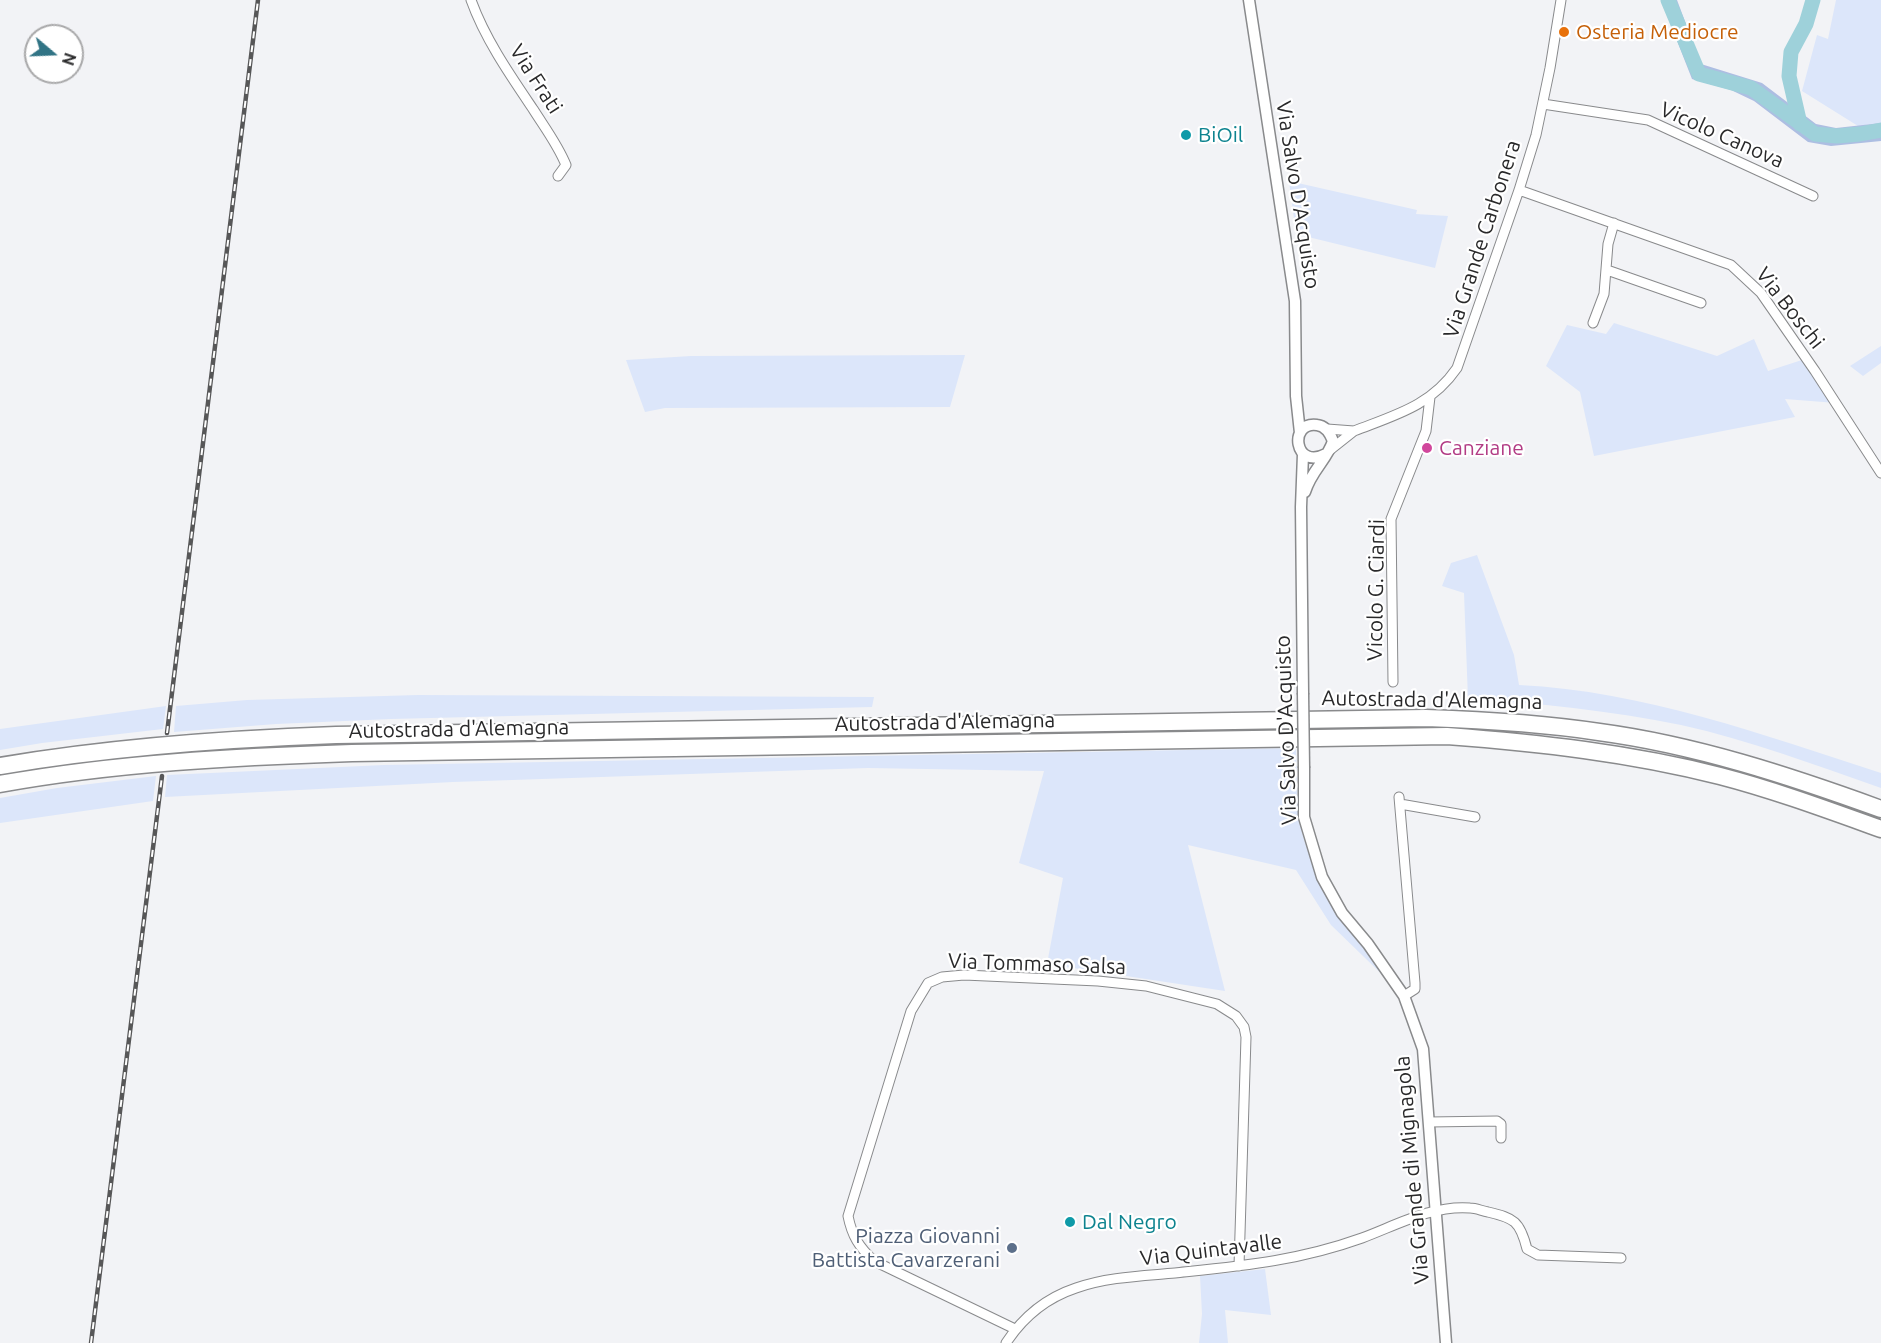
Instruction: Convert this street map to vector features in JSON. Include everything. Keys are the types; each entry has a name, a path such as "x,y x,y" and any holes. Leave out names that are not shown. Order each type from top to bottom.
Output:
{"highway":[{"name":"Autostrada d'Alemagna","path":"0,766 68,755 192,742 336,735 1426,718 1543,725 1641,739 1756,767 1881,809"},
{"name":"Autostrada d'Alemagna","path":"0,784 210,759 330,754 1448,736 1575,747 1673,765 1721,776 1787,796 1881,829"}],"street":[{"name":"Via Frati","path":"471,0 478,20 510,75 560,149 566,165 558,176"},
{"name":"Via Salvo D'Acquisto","path":"1249,0 1295,301 1296,396 1300,433 1298,446 1303,454 1301,507 1304,817 1322,877 1342,913 1368,944 1404,996"},
{"name":"Via Grande Carbonera","path":"1328,452 1354,431 1406,410 1430,397 1446,383 1457,368 1519,190 1543,104 1561,0"},
{"name":"Vicolo Canova","path":"1543,104 1648,120 1813,196"},
{"name":"Via Boschi","path":"1519,190 1731,265 1761,293 1881,472"},
{"path":"1593,323 1604,294 1608,244 1614,223"},
{"path":"1607,270 1701,303"},
{"path":"1296,396 1304,414 1323,427 1333,441 1328,452 1319,458 1310,458 1303,454"},
{"name":"Vicolo G. Ciardi","path":"1393,682 1391,519 1426,431 1430,397"},
{"path":"1300,433 1311,425 1323,427"},
{"name":"Via Grande Carbonera","path":"1323,427 1354,431"},
{"name":"Via Salvo D'Acquisto","path":"1301,507 1310,478 1328,452"},
{"path":"1404,996 1414,989 1415,983 1400,801 1475,817"},
{"name":"Via Tommaso Salsa","path":"1015,1329 874,1261 861,1249 852,1233 848,1216 912,1011 928,983 942,977 993,976 1098,981 1146,986 1217,1004 1236,1016 1244,1027 1246,1037 1239,1266"},
{"name":"Via Grande di Mignagola","path":"1404,996 1423,1049 1446,1343"},
{"path":"1429,1122 1497,1121 1500,1124 1501,1138"},
{"name":"Via Quintavalle","path":"1006,1343 1029,1314 1052,1298 1075,1288 1100,1281 1297,1258 1328,1250 1434,1211 1471,1208 1506,1216 1516,1222 1527,1249 1538,1255 1621,1258"}],"shaded area":[{"path":"1661,0 1677,0 1701,64 1762,83 1816,124 1836,128 1881,123 1881,141 1831,146 1808,142 1754,101 1731,90 1692,79"},
{"path":"1836,0 1881,0 1881,123 1858,126 1802,91 1817,35 1828,39"},
{"path":"1289,181 1417,210 1416,214 1448,216 1435,268 1296,234"},
{"path":"1614,323 1717,356 1754,339 1768,371 1805,359 1836,403 1785,399 1795,417 1594,456 1580,392 1546,366 1567,325 1606,334"},
{"path":"1881,346 1881,363 1863,376 1850,366"},
{"path":"965,355 950,407 665,408 645,412 626,360 691,356"},
{"path":"1477,555 1514,655 1519,685 1612,696 1703,717 1881,773 1881,788 1757,745 1681,725 1575,708 1468,699 1464,593 1442,586 1451,563"},
{"path":"418,695 874,697 872,707 391,719 276,724 174,732 176,706 247,700"},
{"path":"166,706 163,729 0,750 0,729"},
{"path":"1296,748 1300,822 1314,867 1339,910 1396,988 1331,925 1296,870 1188,845 1225,991 1047,964 1063,878 1019,863 1044,771 868,768 453,782 165,797 167,775 384,765"},
{"path":"156,776 153,801 0,823 0,798 57,788"},
{"path":"1265,1269 1271,1315 1225,1310 1228,1343 1199,1343 1202,1314 1200,1276"}],"waterway":[{"path":"1668,0 1699,74 1751,88 1815,134 1837,136 1881,130"},
{"path":"1800,124 1789,76 1791,52 1806,24 1813,0"}],"railway":[{"path":"167,733 258,0"},
{"path":"91,1343 162,776"}],"place":[{"name":"Osteria Mediocre","path":"1564,32"},
{"name":"BiOil","path":"1186,135"},
{"name":"Canziane","path":"1427,448"},
{"name":"Dal Negro","path":"1070,1222"},
{"name":"Piazza Giovanni Battista Cavarzerani","path":"1012,1248"}]}
